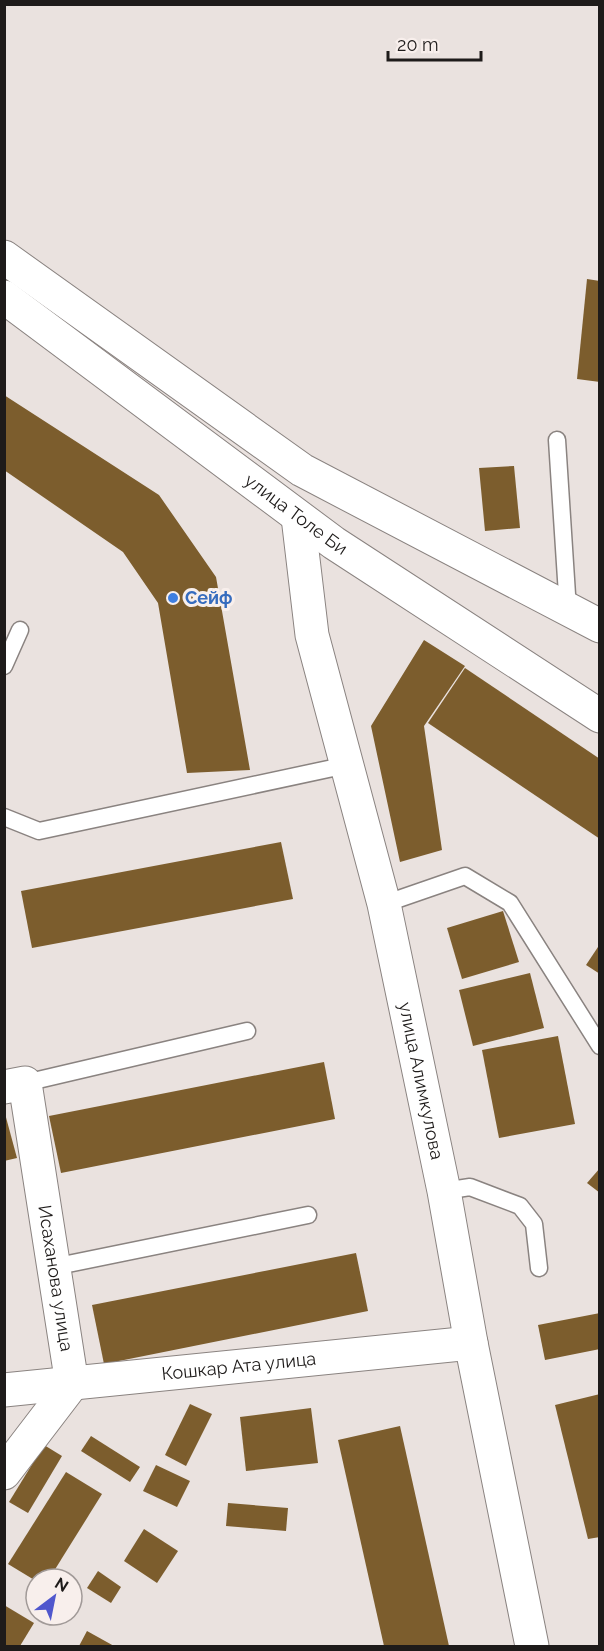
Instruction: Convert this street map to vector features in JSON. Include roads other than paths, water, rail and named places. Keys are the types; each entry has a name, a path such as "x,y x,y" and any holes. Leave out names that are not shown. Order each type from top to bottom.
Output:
{"street":[{"path":"4,257 302,470 600,626"},
{"name":"улица Толе Би","path":"4,297 298,517 600,716"},
{"name":"улица Алимкулова","path":"298,517 312,635 384,904 444,1191 471,1343 532,1647"},
{"name":"Исаханова улица","path":"15,1085 53,1267 72,1384"},
{"name":"Кошкар Ата улица","path":"4,1390 471,1343"},
{"path":"4,1473 72,1384"}],"lane":[{"path":"557,440 568,610"},
{"path":"4,666 20,630"},
{"path":"4,817 39,831 347,765"},
{"path":"384,904 465,876 485,886 510,903 600,1046"},
{"path":"15,1085 247,1031"},
{"path":"444,1191 470,1187 520,1206 534,1224 539,1268"},
{"path":"53,1267 308,1215"}],"place":[{"name":"Сейф","path":"173,598"}]}
